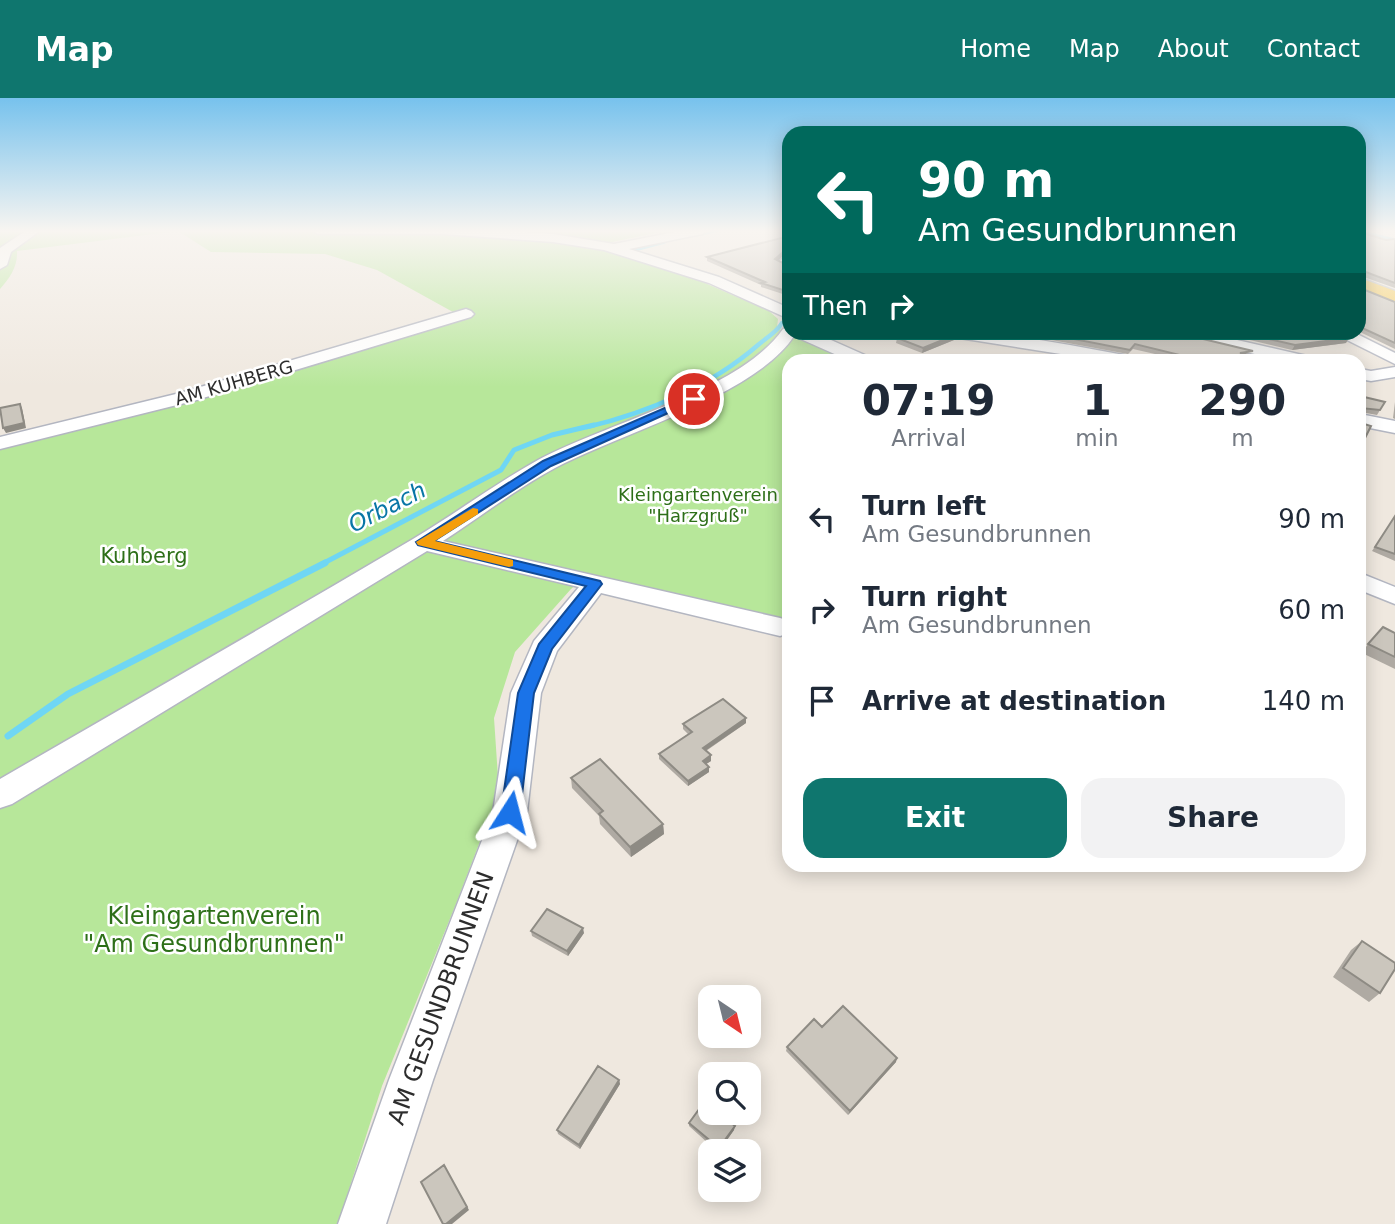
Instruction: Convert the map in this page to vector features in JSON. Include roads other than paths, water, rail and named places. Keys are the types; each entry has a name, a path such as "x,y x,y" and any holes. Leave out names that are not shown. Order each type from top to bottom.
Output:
{"main road":[{"path":"1366,286 1395,298"}],"street":[{"path":"720,283 782,311"},
{"name":"AM KUHBERG","path":"0,443 186,397 466,314"},
{"path":"0,795 423,542 547,464 694,399 753,368 783,340"},
{"path":"817,340 848,354"},
{"path":"1011,340 1092,354"},
{"path":"1213,340 1275,354"},
{"path":"1356,340 1395,359"},
{"path":"1366,375 1395,372"},
{"path":"1366,421 1395,427"},
{"path":"423,542 780,627"},
{"name":"AM GESUNDBRUNNEN","path":"362,1224 411,1080 510,812 526,693 544,648 595,584"},
{"path":"1366,584 1395,596"}],"waterway":[{"name":"Orbach","path":"587,427 655,406 699,385 740,360 782,323"},
{"name":"Orbach","path":"322,564 501,470 514,450 552,435 594,425"},
{"name":"Orbach","path":"8,736 68,694 325,563"}],"park label":[{"name":"Kleingartenverein \"Harzgruß\"","path":"698,505"},
{"name":"Kuhberg","path":"144,556"},
{"name":"Kleingartenverein \"Am Gesundbrunnen\"","path":"214,930"}]}
